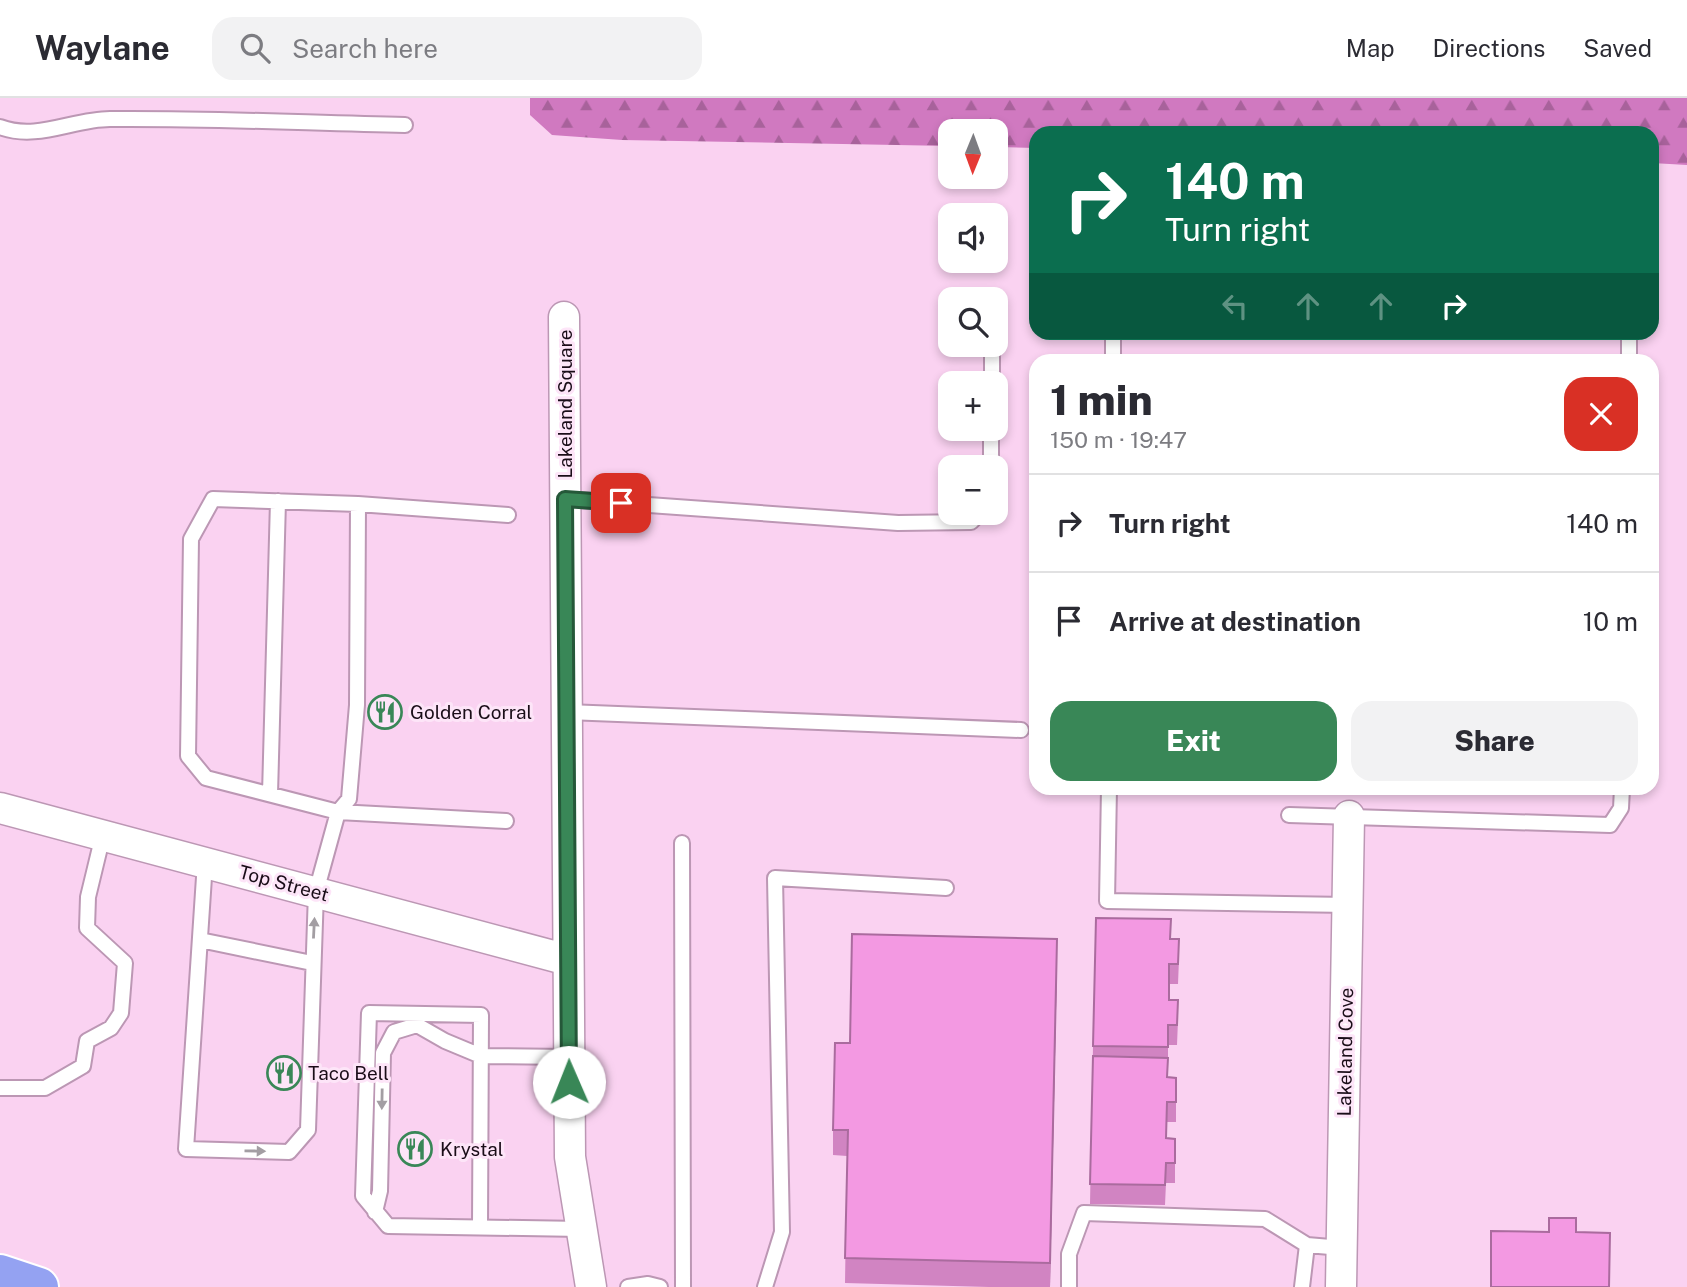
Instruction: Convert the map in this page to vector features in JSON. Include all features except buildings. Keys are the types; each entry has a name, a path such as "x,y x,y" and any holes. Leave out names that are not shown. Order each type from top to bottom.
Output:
{"highway":[{"path":"0,1275 39,1287"}],"street":[{"name":"Lakeland Square","path":"564,317 570,1157 591,1287"},
{"name":"Top Street","path":"0,808 568,960"},
{"name":"Lakeland Cove","path":"1342,1287 1349,816"}],"lane":[{"path":"0,127 13,132 38,131 107,119 405,125"},
{"path":"506,821 338,812 206,778 188,756 191,539 213,499 358,504 508,515"},
{"path":"565,499 898,523 938,522"},
{"path":"270,794 278,501"},
{"path":"205,862 186,1149 289,1152 308,1130 316,892 338,812 349,799 357,705 358,504"},
{"path":"567,712 1021,730"},
{"path":"1109,795 1107,901 1348,905"},
{"path":"1289,815 1610,825 1621,808 1622,795"},
{"path":"0,1088 45,1088 83,1066 87,1041 111,1028 121,1013 125,963 87,928 88,897 103,835"},
{"path":"682,843 682,1287"},
{"path":"765,1287 782,1232 775,878 946,888"},
{"path":"200,940 312,963"},
{"path":"481,1227 481,1015 369,1013 363,1196 374,1212 388,1226 582,1229"},
{"path":"374,1212 380,1191 383,1054 394,1032 417,1025 445,1041 481,1056 568,1057"},
{"path":"1069,1287 1069,1254 1084,1213 1265,1219 1307,1245 1342,1248"},
{"path":"1302,1287 1307,1245"},
{"path":"628,1287 648,1284 660,1287"}],"green space":[{"path":"530,98 1687,98 1687,165 1659,163 1659,126 1029,126 1029,148 1008,147 1008,119 938,119 938,146 622,140 552,135 530,115"}],"place":[{"name":"Golden Corral","path":"385,712"},
{"name":"Taco Bell","path":"284,1073"},
{"name":"Krystal","path":"415,1149"}],"route":[{"path":"569,1082 565,499 621,503"}]}
